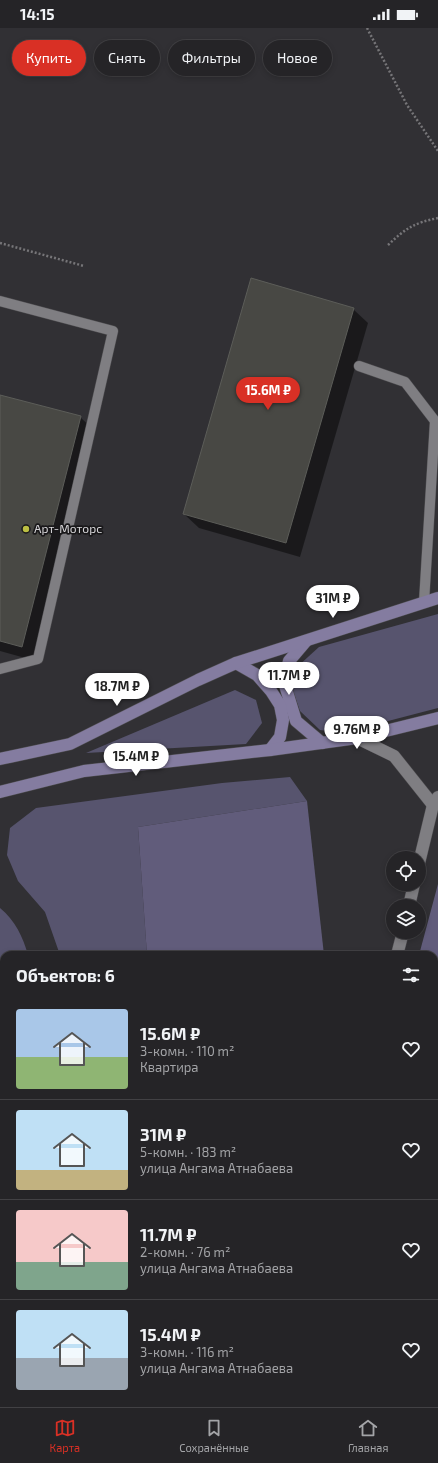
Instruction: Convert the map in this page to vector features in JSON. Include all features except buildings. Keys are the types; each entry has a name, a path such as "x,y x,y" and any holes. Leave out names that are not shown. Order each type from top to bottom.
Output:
{"street":[{"path":"0,760 70,744 198,680 236,663 438,598"},
{"path":"307,640 289,661 284,682 296,721 322,743"},
{"path":"236,663 257,675 271,691 280,705 282,720 280,737 270,750"},
{"path":"0,792 84,771 270,750 357,738 438,718"},
{"path":"357,738 394,756 435,801 422,851"},
{"path":"398,951 400,939"}],"lane":[{"path":"0,301 113,331 38,659 0,669"},
{"path":"360,366 405,382 434,421 424,602"}],"path":[{"path":"367,28 407,105 438,151"},
{"path":"388,245 403,231 420,221 438,218"},
{"path":"0,243 84,266"}],"shaded area":[{"path":"438,614 438,708 342,733 320,730 300,711 293,691 297,667 319,647"},
{"path":"235,690 256,700 262,723 246,744 86,753"},
{"path":"290,777 307,801 138,827 147,951 59,951 45,912 18,881 7,855 10,828 36,808 222,783"},
{"path":"307,801 324,951 147,951 138,827"},
{"path":"438,884 438,951 420,951 423,939 426,939 426,929"},
{"path":"0,908 18,929 27,951 0,951"}],"place":[{"name":"Арт-Моторс","path":"26,529"}]}
